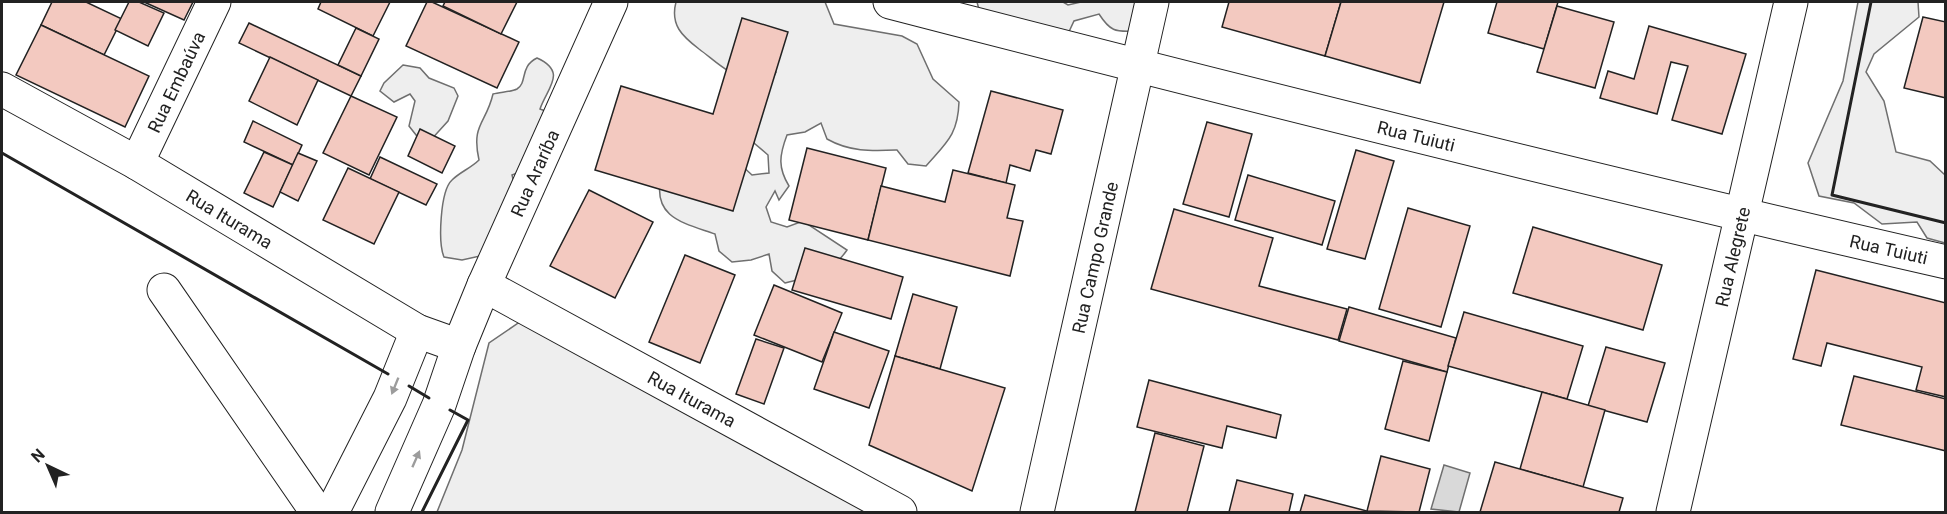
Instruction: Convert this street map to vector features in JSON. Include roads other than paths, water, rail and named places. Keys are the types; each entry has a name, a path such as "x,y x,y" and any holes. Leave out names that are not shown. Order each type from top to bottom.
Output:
{"street":[{"name":"Rua Embaúva","path":"137,163 214,2"},
{"name":"Rua Araríba","path":"392,513 439,405 459,346 484,285 611,2"},
{"name":"Rua Tuiuti","path":"890,2 1137,66 1740,215 1946,262"},
{"name":"Rua Campo Grande","path":"1037,513 1152,2"},
{"name":"Rua Alegrete","path":"1673,513 1791,2"},
{"name":"Rua Iturama","path":"2,90 137,163 417,331 459,346"},
{"name":"Rua Iturama","path":"484,285 900,513"},
{"path":"164,290 317,513"},
{"path":"332,513 390,398 417,331"}]}
